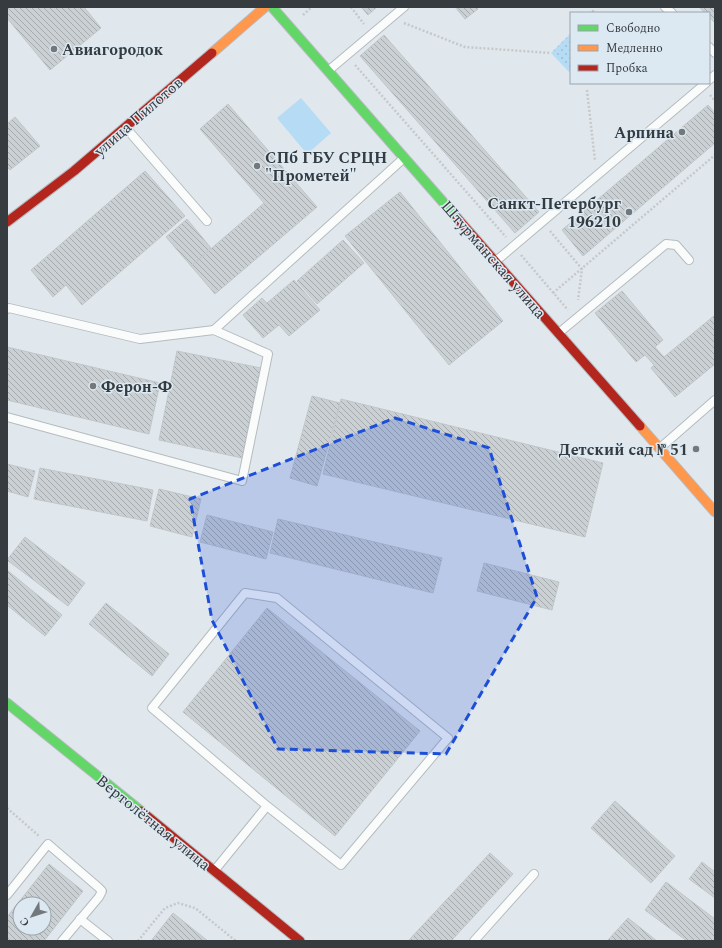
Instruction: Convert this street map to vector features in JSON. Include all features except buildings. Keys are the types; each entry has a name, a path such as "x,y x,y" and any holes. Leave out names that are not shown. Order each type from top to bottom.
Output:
{"street":[{"name":"улица Пилотов","path":"7,222 43,196 126,127 265,7"},
{"name":"Штурманская улица","path":"272,7 715,512"},
{"name":"Вертолётная улица","path":"7,703 300,941"}],"lane":[{"path":"328,71 404,7"},
{"path":"495,261 705,84"},
{"path":"126,127 207,221"},
{"path":"214,330 405,158"},
{"path":"559,333 666,244 676,244 689,260"},
{"path":"7,309 9,308 140,339 214,330 268,354 242,481 7,417"},
{"path":"660,448 715,400"},
{"path":"245,593 276,598 448,738 341,865 267,806 152,708 245,593"},
{"path":"214,871 267,806"},
{"path":"7,895 48,844 102,891 99,897 62,941"},
{"path":"474,941 534,874"},
{"path":"80,919 108,941"}],"path":[{"path":"351,7 373,34"},
{"path":"593,7 593,12"},
{"path":"404,22 465,47 551,54"},
{"path":"347,55 576,319"},
{"path":"587,90 595,159"},
{"path":"553,293 715,155"},
{"path":"542,222 582,269 576,319"},
{"path":"7,808 48,844"},
{"path":"138,941 165,908 178,903 195,908 236,941"}],"highlighted area":[{"path":"395,418 489,448 537,597 446,754 278,749 212,620 190,499"}],"shaded area":[{"path":"570,34 570,73 551,53"},
{"path":"301,98 331,133 307,154 277,118"}],"traffic: fast":[{"path":"272,7 457,218"},
{"path":"7,703 141,811"}],"traffic: slow":[{"path":"212,53 265,7"},
{"path":"640,426 715,512"}],"traffic: jam":[{"path":"7,222 74,171 212,53"},
{"path":"457,218 640,426"},
{"path":"141,811 300,941"}],"place":[{"name":"Авиагородок","path":"54,49"},
{"name":"Арпина","path":"682,132"},
{"name":"СПб ГБУ СРЦН \"Прометей\"","path":"257,166"},
{"name":"Санкт-Петербург 196210","path":"629,212"},
{"name":"Ферон-Ф","path":"93,386"},
{"name":"Детский сад № 51","path":"696,449"}]}
